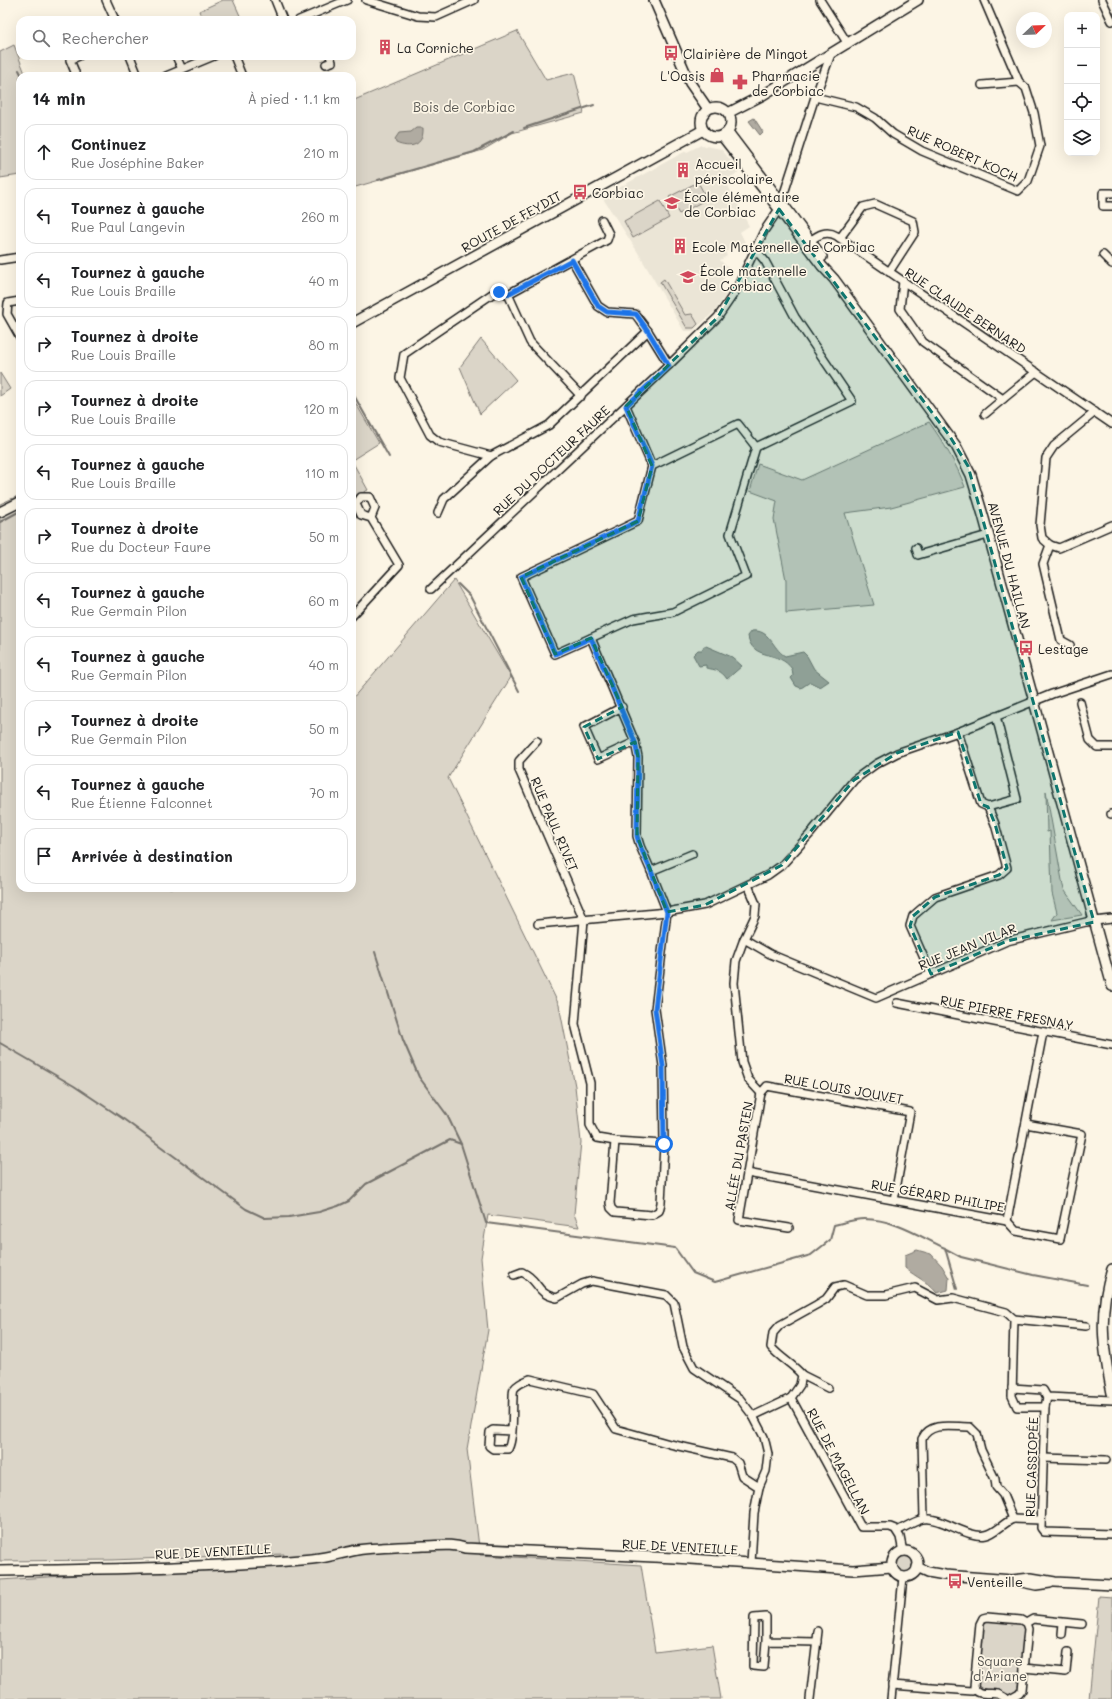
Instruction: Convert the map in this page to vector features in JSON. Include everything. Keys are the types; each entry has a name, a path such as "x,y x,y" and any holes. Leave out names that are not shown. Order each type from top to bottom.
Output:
{"street":[{"path":"106,0 112,16"},
{"path":"275,0 281,16"},
{"path":"316,16 347,0"},
{"path":"366,0 418,16 436,17 474,0"},
{"path":"654,0 690,83 708,109"},
{"path":"820,0 848,44"},
{"path":"728,113 763,95 918,0"},
{"name":"RUE ROBERT KOCH","path":"815,97 856,107 874,118 893,134 922,151 1018,191 1028,181 1040,146 1034,113 1026,88 1019,82 984,0"},
{"path":"1102,0 1112,21"},
{"name":"RUE DU DOCTEUR FAURE","path":"431,589 669,366 718,317 735,292 764,231 781,206 815,97 831,54"},
{"path":"70,60 75,72"},
{"path":"132,60 136,72"},
{"path":"178,60 182,70"},
{"path":"177,72 205,60"},
{"path":"236,60 240,72"},
{"path":"326,64 332,62 331,60"},
{"path":"982,85 1019,82"},
{"path":"719,107 728,113 731,119 731,126 725,134 711,137 703,130 701,119 708,109 719,107"},
{"name":"ROUTE DE FEYDIT","path":"356,320 703,130"},
{"name":"AVENUE DU HAILLAN","path":"725,134 808,242 822,266 834,279 963,456 972,475 1112,986"},
{"path":"1112,193 1103,193 1103,206 1112,206"},
{"path":"840,238 863,207 875,204 912,221 915,232 889,272"},
{"path":"491,456 439,442 430,435 400,378 404,354 492,294 499,292 508,294 607,240 608,234 602,220"},
{"name":"RUE CLAUDE BERNARD","path":"808,242 819,234 826,232 834,234 1112,424"},
{"path":"626,406 652,466 638,521 521,577 555,654 633,619 673,612 746,576 730,534 756,446 852,401 795,316 765,261 755,249"},
{"path":"1103,255 1112,264"},
{"path":"0,260 16,258"},
{"path":"572,260 598,306 607,312 636,314 669,366"},
{"path":"903,281 900,309 922,342 1003,399"},
{"path":"508,294 530,342 581,396"},
{"path":"16,302 8,303 7,314 16,330"},
{"path":"438,513 444,499 491,456 549,426 648,331"},
{"path":"985,414 1036,372"},
{"path":"1095,412 1054,446 1046,458 1040,524 1042,538 1059,548 1112,525"},
{"path":"652,466 738,424 756,446"},
{"path":"0,512 16,504"},
{"path":"356,612 399,565 371,518"},
{"path":"916,548 918,555 988,535"},
{"path":"1050,544 1043,564 1061,640 1070,645"},
{"path":"591,638 622,707 635,742 638,757 637,836 667,912 655,1009 663,1066 664,1144 661,1203 659,1211 652,1214 615,1212 611,1208 610,1202 615,1141"},
{"path":"538,924 667,912 704,905 768,875 782,865 810,834 854,780 897,753 958,732 1034,701 1112,674"},
{"path":"1080,702 1090,740 1097,747 1112,747"},
{"path":"622,707 584,727 598,759 635,742"},
{"path":"958,732 981,804 988,807 1017,799 996,716"},
{"name":"RUE PAUL RIVET","path":"538,740 519,761 519,770 584,920"},
{"path":"931,974 910,926 913,916 935,897 999,875 1007,868 995,824 988,807"},
{"path":"651,871 692,854"},
{"path":"748,885 756,904 755,916 736,961 734,983 742,1062 748,1079 760,1093"},
{"name":"RUE JEAN VILAR","path":"744,939 770,954 876,998 1007,941 1025,935 1112,919"},
{"path":"584,920 575,1024 590,1083 590,1125 597,1138 615,1141 664,1144"},
{"name":"RUE PIERRE FRESNAY","path":"897,1003 1112,1045"},
{"name":"RUE GÉRARD PHILIPE","path":"747,1173 1007,1221 1043,1032"},
{"name":"RUE LOUIS JOUVET","path":"760,1093 767,1086 910,1112 894,1200"},
{"name":"ALLÉE DU PASTEN","path":"760,1093 739,1220 789,1228"},
{"path":"1007,1221 1016,1231 1060,1239 1082,1134 1026,1124"},
{"path":"1112,1269 1105,1298 1102,1323 1103,1341 1112,1393"},
{"path":"514,1275 522,1272 526,1274 535,1281 540,1292 557,1298 582,1284 592,1281 666,1295 674,1303 683,1347 694,1368 740,1399 753,1416 764,1437 768,1454 766,1471 759,1487 754,1512 751,1563"},
{"path":"828,1388 802,1375 798,1369 776,1353 771,1347 773,1333 780,1325 826,1299 835,1287 844,1284 867,1295 886,1294 915,1288 938,1300 953,1298 1006,1312 1014,1319 1086,1326"},
{"path":"1014,1319 1012,1396 1017,1406 1045,1407"},
{"path":"753,1416 791,1398 800,1385 802,1375"},
{"path":"511,1431 514,1389 522,1382 530,1379 593,1394 616,1429 670,1444 732,1458 738,1463 742,1476 759,1487"},
{"path":"1012,1388 1043,1390 1047,1397 1112,1400"},
{"name":"RUE CASSIOPÉE","path":"1047,1397 1045,1407 1041,1528 1044,1532 1112,1534"},
{"name":"RUE DE MAGELLAN","path":"791,1398 861,1527 890,1527 897,1531"},
{"path":"924,1519 922,1439 925,1432 933,1427 970,1427 976,1434 981,1450 995,1479 996,1487 1003,1495 1012,1519"},
{"path":"1043,1458 1106,1460"},
{"path":"902,1552 900,1537 897,1531 924,1519 935,1521 977,1536 987,1535 1012,1519 1041,1520"},
{"name":"RUE DE VENTEILLE","path":"0,1572 278,1562 315,1559 357,1550 391,1546 426,1546 448,1550 465,1548 751,1563 853,1570 892,1567"},
{"path":"902,1552 913,1554 917,1560 918,1567 914,1574 906,1577 903,1577 895,1572 892,1567 894,1557 902,1552"},
{"path":"918,1567 928,1572 945,1576 1012,1580 1036,1585 1055,1582 1112,1586"},
{"path":"891,1699 903,1577"},
{"path":"766,1617 766,1641 764,1667 753,1666 754,1618 766,1617"},
{"path":"892,1685 973,1693 998,1694 1008,1699 1019,1694 1022,1690 1028,1629 1026,1623 1021,1620 987,1617 983,1618 980,1624 973,1693"},
{"path":"1026,1623 1033,1620 1082,1624"},
{"path":"1062,1634 1063,1623"},
{"path":"810,1699 818,1631"},
{"path":"766,1641 817,1642"},
{"path":"1024,1668 1066,1672 1068,1652"}],"highlighted area":[{"path":"779,209 949,435 968,466 1094,922 1007,941 931,974 910,926 913,916 935,897 999,875 1007,868 995,824 988,807 981,804 958,732 897,753 854,780 782,865 705,905 667,912 637,836 638,757 635,742 598,759 584,727 622,707 591,638 555,654 521,577 638,521 652,466 626,406 718,317"}],"shaded area":[{"path":"754,118 763,132 760,135 749,121"},
{"path":"416,128 423,128 423,134 419,142 411,146 396,143 395,139 399,133 411,132"},
{"path":"701,145 721,149 738,169 738,173 725,180 749,226 740,232 745,242 725,252 727,256 720,260 728,268 721,286 726,294 715,311 693,331 684,331 637,251 602,197 686,151 687,152"},
{"path":"752,631 758,631 767,636 785,656 803,652 814,669 829,681 820,687 810,682 801,688 796,686 791,678 793,676 792,669 786,663 780,659 760,652 750,644 748,636"},
{"path":"704,646 732,657 742,666 727,679 720,672 706,668 706,665 699,666 693,655 698,650 702,650"},
{"path":"917,1250 931,1254 942,1266 949,1278 948,1290 937,1293 925,1282 905,1268 905,1255"}],"green space":[{"path":"223,0 233,0 240,16 201,16 199,11"},
{"name":"Bois de Corbiac","path":"517,31 546,80 574,73 584,113 512,133 483,150 356,187 356,99"},
{"path":"14,45 16,50 16,60 20,60 24,72 16,72 16,176 0,178 0,52"},
{"path":"698,182 707,199 679,214 669,197"},
{"path":"660,201 669,218 633,238 624,221"},
{"path":"664,279 685,315 692,314 698,324 694,328 687,328 660,282"},
{"path":"481,339 516,380 480,414 460,367"},
{"path":"0,373 10,389 0,396"},
{"path":"356,404 379,443 356,457"},
{"path":"929,422 949,453 965,487 891,507 845,513 874,605 786,613 786,580 774,519 777,501 750,491 758,464 802,480"},
{"path":"356,468 368,490 356,496"},
{"path":"16,497 16,892 356,892 356,694 454,580 511,677 448,778 559,1005 575,1086 581,1142 574,1214 579,1227 488,1215 481,1258 488,1330 467,1449 480,1555 641,1565 655,1652 712,1645 721,1699 0,1699 0,1580 110,1573 281,1567 284,1554 110,1560 0,1561 0,504"},
{"path":"1046,791 1063,886 1082,915 1052,920 1057,913 1052,893 1050,831 1047,832"},
{"path":"902,1556 908,1556 913,1561 911,1570 908,1572 902,1572 897,1567 897,1561"},
{"path":"1099,1596 1112,1597 1112,1699 1089,1699"},
{"name":"Square d'Ariane","path":"989,1620 1021,1623 1025,1630 1019,1688 1011,1695 984,1689 978,1686 982,1627 985,1621"}],"waterway":[{"path":"524,128 594,105"},
{"path":"378,180 474,152 514,131"},
{"path":"356,399 389,457"},
{"path":"0,522 16,513"},
{"path":"458,584 470,596 519,691"},
{"path":"375,952 403,1040 419,1077 447,1115 461,1144"},
{"path":"0,1043 74,1086 122,1118 246,1209 265,1218 289,1217 319,1212 338,1206 349,1201 366,1184 450,1140 461,1144 486,1223 675,1248 693,1273 715,1282 811,1255 830,1240 834,1225 864,1219 875,1220 896,1225 945,1248 957,1289"},
{"path":"946,1249 961,1257 1033,1275 1087,1285"}],"place":[{"name":"La Corniche","path":"385,47"},
{"name":"Clairière de Mingot","path":"671,53"},
{"name":"L'Oasis","path":"717,75"},
{"name":"Pharmacie de Corbiac","path":"740,82"},
{"name":"Accueil périscolaire","path":"683,170"},
{"name":"Corbiac","path":"580,192"},
{"name":"École élémentaire de Corbiac","path":"672,203"},
{"name":"Ecole Maternelle de Corbiac","path":"680,246"},
{"name":"École maternelle de Corbiac","path":"688,277"},
{"name":"Lestage","path":"1026,648"},
{"name":"Venteille","path":"955,1581"}],"route":[{"path":"499,292 508,294 572,260 598,306 607,312 636,314 669,366 626,406 652,466 638,521 521,577 555,654 591,638 622,707 635,742 638,757 637,836 667,912 655,1009 663,1066 664,1144"}]}
